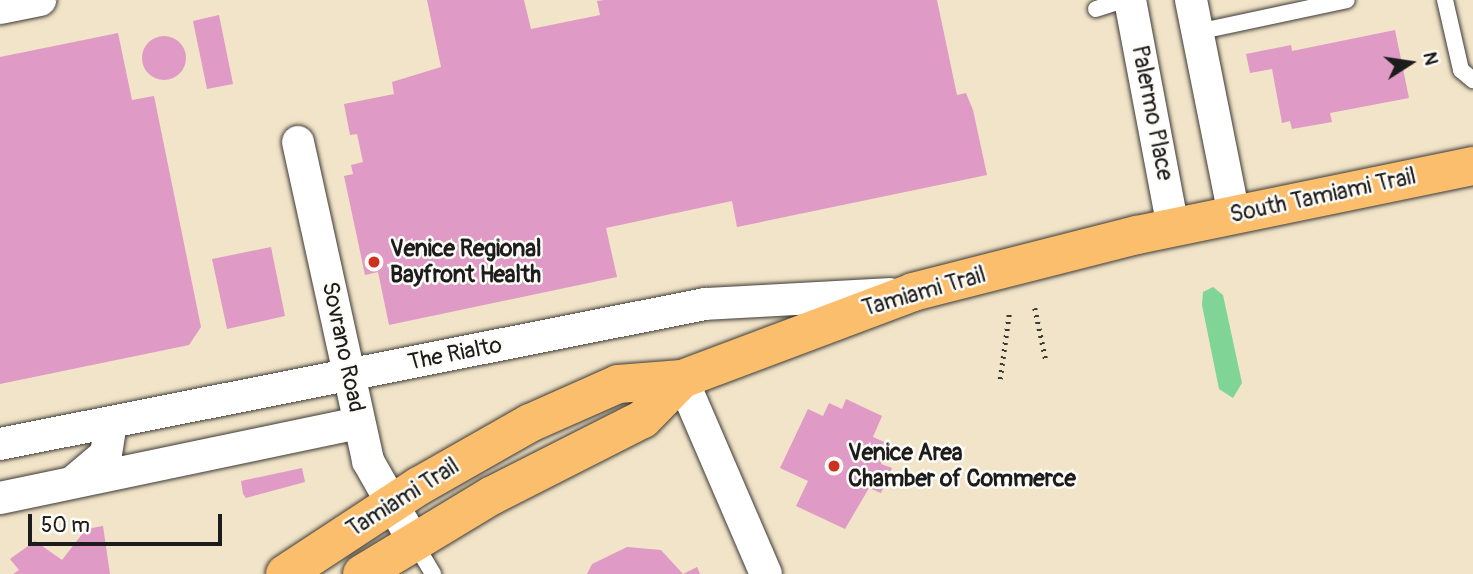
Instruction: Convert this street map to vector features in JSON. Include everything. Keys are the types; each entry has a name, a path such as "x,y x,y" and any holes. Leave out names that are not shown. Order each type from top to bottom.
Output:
{"main road":[{"name":"South Tamiami Trail","path":"1173,227 1473,166"},
{"name":"Tamiami Trail","path":"285,574 391,504 530,423 618,384 682,379 913,292 1173,227"},
{"name":"Tamiami Trail","path":"362,574 553,462 643,419 682,379"}],"street":[{"path":"0,8 36,0"},
{"name":"Palermo Place","path":"1129,0 1173,227"},
{"path":"1191,0 1234,215"},
{"name":"Sovrano Road","path":"298,142 368,461 414,542"},
{"name":"The Rialto","path":"0,444 705,304 913,292"},
{"path":"682,379 766,574"},
{"path":"66,484 86,474 106,454 111,422"},
{"path":"0,498 359,423"}],"lane":[{"path":"1096,9 1123,0"},
{"path":"1197,32 1347,0"},
{"path":"1445,0 1461,70 1473,80"},
{"path":"414,542 433,574"}],"path":[{"path":"1035,308 1046,360"},
{"path":"1000,379 1009,314"}],"green space":[{"path":"1213,287 1223,295 1242,383 1233,398 1219,389 1202,305 1203,292"}],"building":[{"path":"427,0 524,0 531,29 600,15 597,1 604,0 937,0 957,95 966,93 973,110 987,175 737,227 732,201 606,228 617,277 389,325 378,272 365,275 344,176 353,174 351,165 363,162 357,134 350,135 344,104 394,94 392,82 441,67"},
{"path":"219,15 233,84 207,89 193,21"},
{"path":"1395,30 1409,98 1330,113 1332,122 1292,129 1290,121 1282,123 1272,69 1250,73 1246,54 1291,45 1292,51"},
{"path":"118,33 132,100 154,96 201,327 189,345 0,384 0,57"},
{"path":"164,36 179,43 186,58 179,73 164,80 149,73 142,58 149,43"},
{"path":"271,247 285,316 227,329 212,259"},
{"name":"Venice Area Chamber of Commerce","path":"846,399 882,416 873,437 889,444 881,464 892,468 881,493 869,488 845,529 796,506 808,481 780,468 808,409 823,416 829,403 842,409"},
{"path":"302,468 305,482 246,498 243,494 241,481"},
{"path":"103,526 110,574 13,574 19,570 10,559 35,541 62,560 86,529"},
{"path":"627,547 661,550 683,574 587,574 592,564"},
{"path":"697,567 700,574 683,574"}],"place":[{"name":"Venice Regional Bayfront Health","path":"374,262"},
{"name":"Venice Area Chamber of Commerce","path":"834,466"}]}
